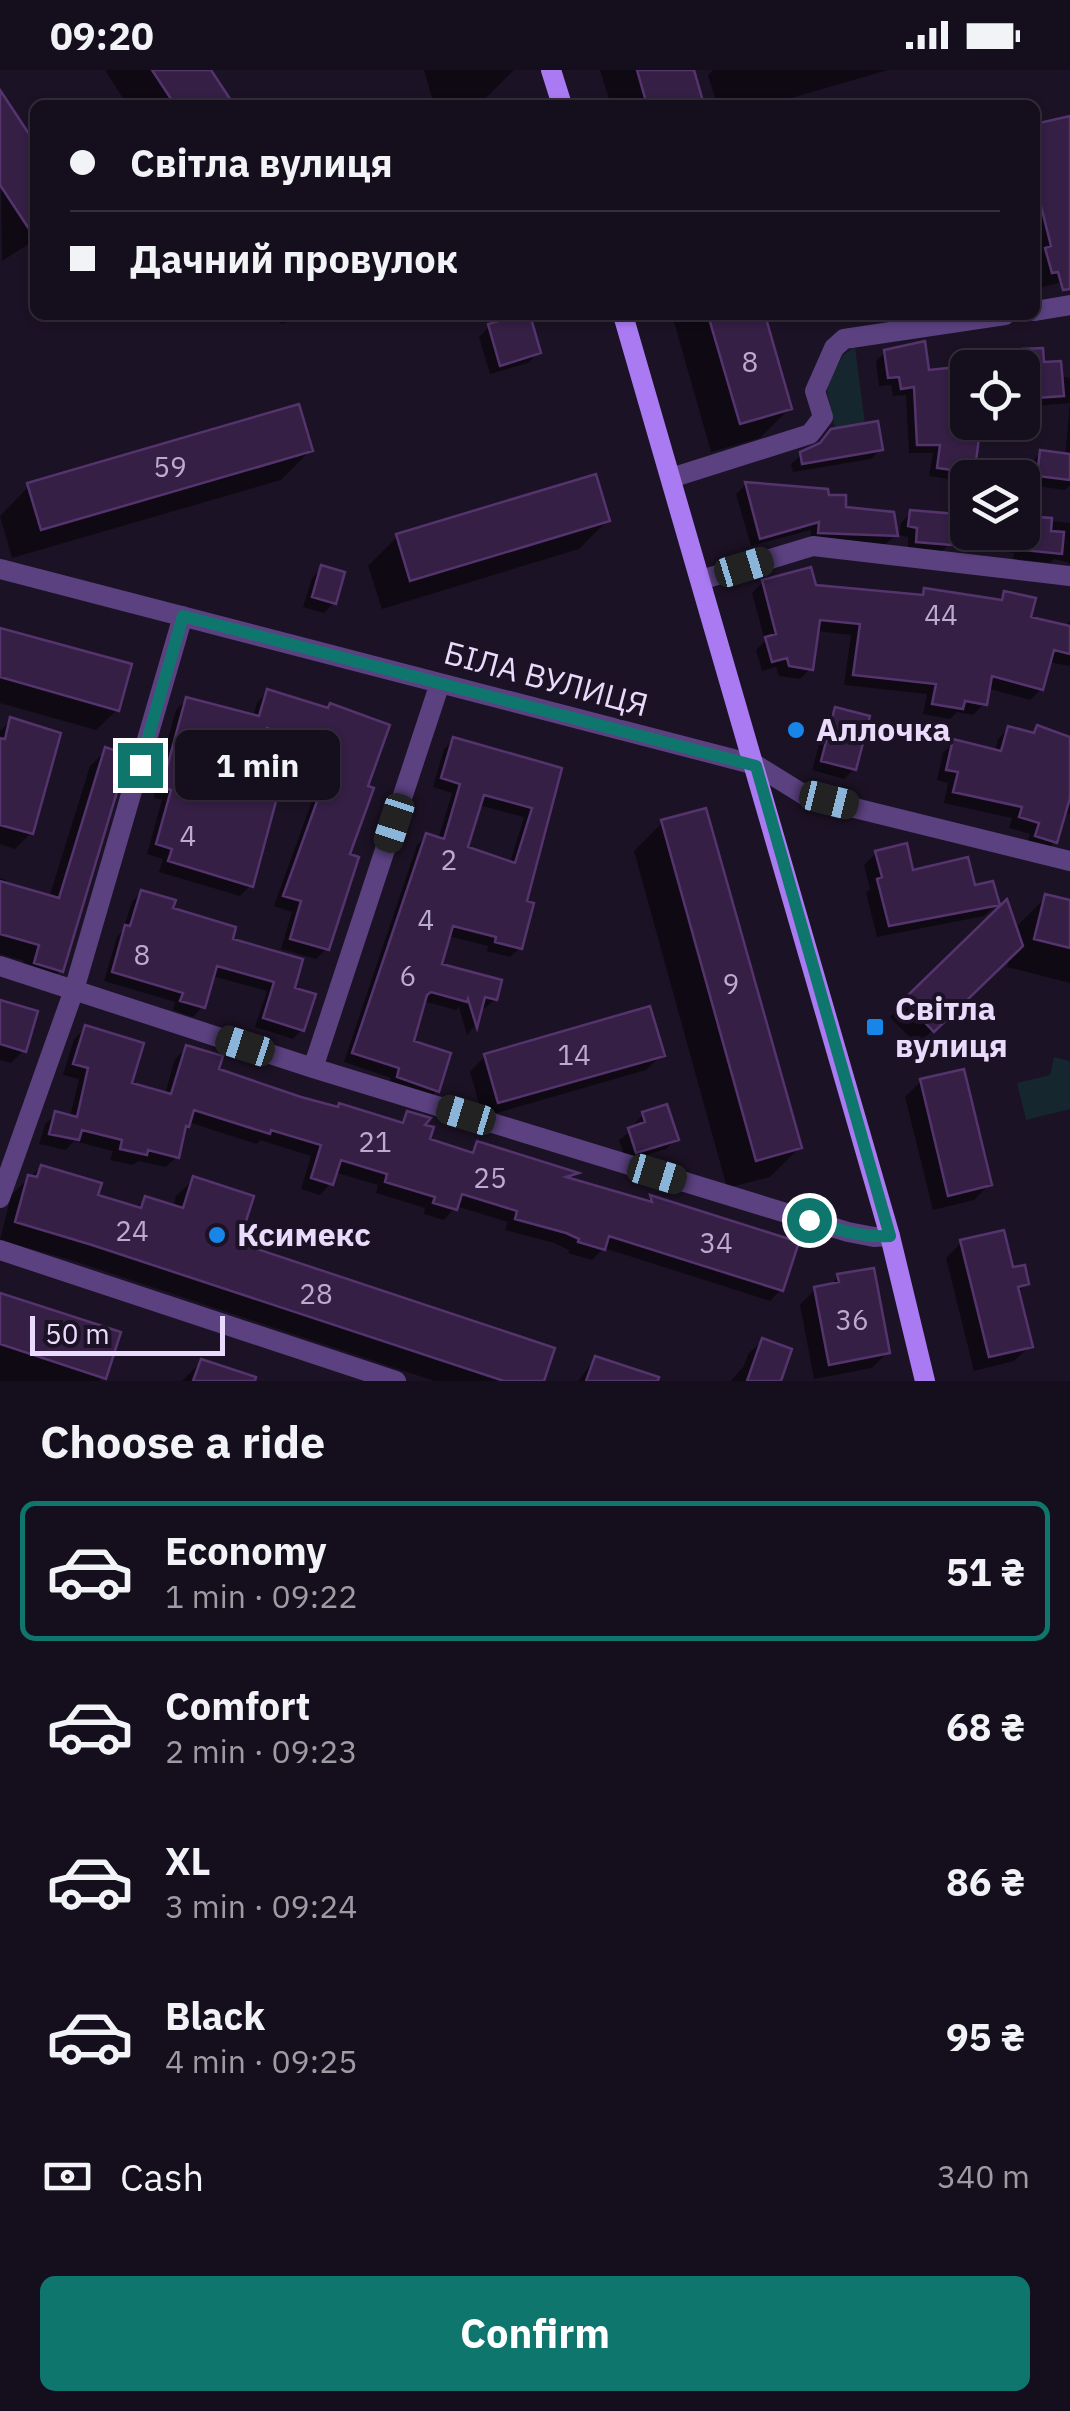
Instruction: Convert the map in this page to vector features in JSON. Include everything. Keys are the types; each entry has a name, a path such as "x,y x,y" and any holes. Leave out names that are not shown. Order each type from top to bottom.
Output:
{"street":[{"path":"552,70 561,100"},
{"path":"1040,309 1070,305"},
{"path":"624,320 890,1236 925,1381"},
{"path":"671,478 810,434 822,417 816,390 834,348 844,339 971,320"},
{"path":"701,580 813,546 1070,576"},
{"name":"БІЛА ВУЛИЦЯ","path":"0,569 756,766 806,796 1070,861"},
{"path":"0,1198 74,990 183,616"},
{"path":"314,1068 440,683"},
{"path":"0,966 314,1068 848,1232 890,1236"},
{"path":"0,1250 396,1381"}],"shaded area":[{"path":"855,347 865,424 835,429 826,386 843,355"},
{"path":"1054,1057 1070,1061 1070,1109 1026,1120 1017,1083 1050,1075"}],"building":[{"path":"152,70 211,70 231,100 172,100"},
{"path":"637,70 694,70 703,100 646,100"},
{"path":"0,90 30,135 30,230 0,185"},
{"path":"1070,116 1070,289 1063,290 1058,272 1052,273 1045,248 1051,246 1040,202 1040,123"},
{"path":"531,320 541,353 500,366 488,324"},
{"path":"709,320 766,320 792,409 740,424"},
{"path":"925,341 929,370 950,368 950,440 979,440 976,460 950,460 950,470 937,468 940,445 917,445 914,387 901,389 899,377 888,378 884,350"},
{"path":"1043,348 1044,362 1061,361 1064,396 1040,398 1040,350 1022,349"},
{"path":"299,404 313,451 41,530 27,483"},
{"path":"878,421 883,450 802,464 800,452 820,443 831,429"},
{"path":"1040,450 1070,454 1070,480 1040,476"},
{"path":"596,474 610,521 410,581 396,534"},
{"path":"745,482 828,489 829,495 846,495 846,507 894,512 898,536 818,533 819,522 760,539"},
{"path":"910,510 950,513 950,545 916,542 917,528 908,526"},
{"path":"1040,517 1052,518 1051,531 1064,532 1062,554 1022,550 1040,550"},
{"path":"321,565 345,572 336,604 312,597"},
{"path":"811,567 816,585 923,595 924,588 1002,600 1004,591 1036,598 1031,617 1070,626 1070,654 1054,650 1043,690 992,676 987,705 965,701 963,709 932,704 936,684 853,675 860,624 820,620 813,670 789,666 787,658 772,662 765,637 776,634 762,580"},
{"path":"0,628 132,664 119,711 0,677"},
{"path":"267,689 328,708 330,703 390,725 368,786 374,788 350,854 359,857 329,950 290,939 301,901 283,896 330,765 302,756 307,741 267,728 255,771 282,779 253,887 168,861 172,849 156,844 171,790 163,788 166,771 186,697 259,716"},
{"path":"835,707 870,716 856,770 821,761"},
{"path":"10,717 61,733 33,834 0,825 0,738 5,739"},
{"path":"1037,725 1070,737 1070,798 1057,843 1035,836 1039,823 1019,817 1022,807 953,792 958,772 946,770 953,739 1001,751 1008,726 1034,733"},
{"path":"453,737 562,768 527,901 534,903 522,949 495,942 496,937 453,926 442,964 502,980 497,1000 485,997 477,1028 468,999 467,1002 431,992 427,995 414,1041 451,1053 439,1092 397,1077 399,1068 352,1053 426,833 444,839 460,784 441,778","holes":["484,795 532,808 515,863 468,847"]},
{"path":"105,747 128,755 63,972 34,963 39,945 0,934 0,881 59,898"},
{"path":"706,808 802,1148 756,1161 661,820"},
{"path":"907,843 913,870 968,857 975,885 993,881 1000,905 889,926 877,879 882,877 875,851"},
{"path":"141,890 176,900 173,908 236,927 233,939 303,959 295,988 316,994 304,1031 263,1018 274,982 217,966 205,1008 180,1001 183,993 112,972 125,925 130,926"},
{"path":"1045,894 1070,900 1070,948 1034,939"},
{"path":"1007,899 1023,946 934,1032 903,1000"},
{"path":"0,1000 38,1011 26,1052 0,1044"},
{"path":"650,1006 665,1056 498,1103 484,1054"},
{"path":"85,1025 144,1043 132,1083 171,1094 186,1045 223,1056 219,1069 301,1097 338,1107 339,1103 403,1123 407,1111 431,1118 425,1125 434,1127 430,1139 473,1153 477,1141 579,1173 566,1177 652,1202 650,1195 799,1242 783,1291 609,1236 605,1250 578,1242 566,1233 515,1219 517,1211 462,1194 457,1210 433,1203 435,1197 385,1182 387,1174 341,1160 333,1185 311,1178 321,1145 194,1110 179,1158 148,1150 147,1155 120,1149 122,1140 82,1130 79,1140 49,1134 55,1111 77,1117 88,1068 73,1064"},
{"path":"964,1069 992,1185 948,1196 920,1079"},
{"path":"667,1104 679,1140 636,1153 628,1128 645,1122 642,1112"},
{"path":"41,1165 102,1183 98,1195 141,1208 145,1196 183,1208 193,1176 254,1196 239,1243 555,1348 544,1381 504,1381 15,1222 28,1175 37,1177"},
{"path":"1004,1230 1013,1267 1025,1265 1029,1284 1018,1287 1033,1347 989,1357 960,1240"},
{"path":"874,1268 890,1353 829,1365 814,1287 839,1282 837,1274"},
{"path":"0,1293 121,1332 106,1379 0,1344"},
{"path":"762,1338 792,1349 781,1381 747,1381"},
{"path":"595,1356 659,1377 658,1381 586,1381"},
{"path":"201,1359 256,1377 255,1381 193,1381"}],"place":[{"name":"Аллочка","path":"796,730"},
{"name":"Світла вулиця","path":"875,1027"},
{"name":"Ксимекс","path":"217,1235"}],"route":[{"path":"140,765 183,616 756,766 890,1236 848,1232 809,1220"}]}
